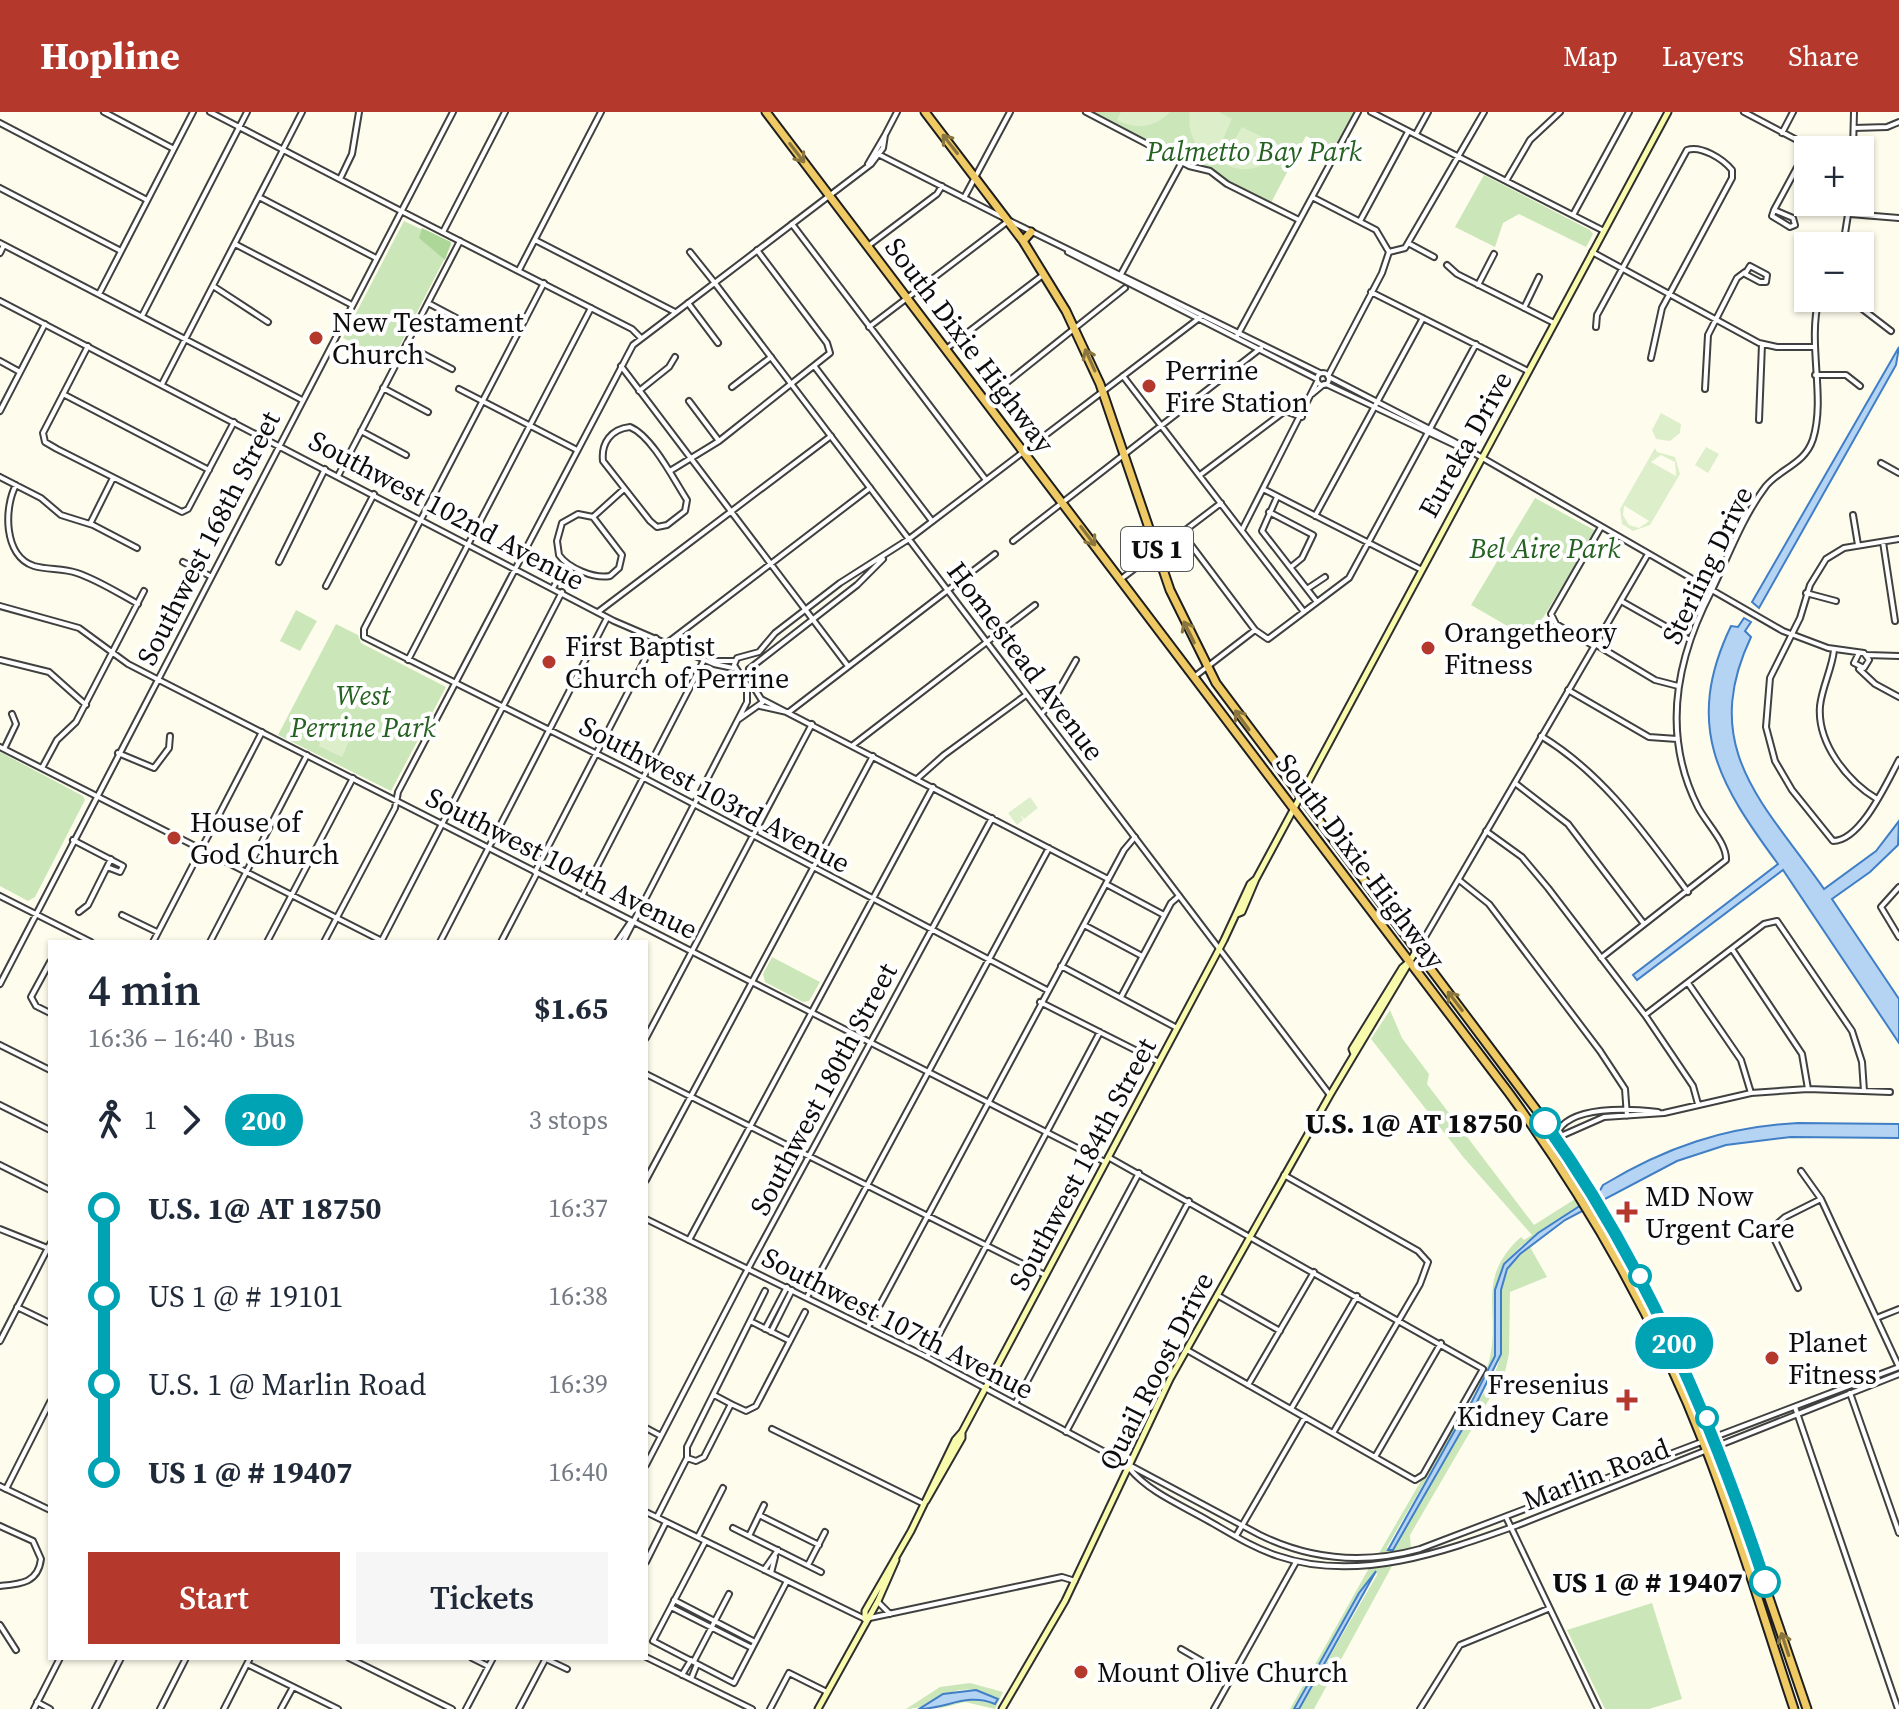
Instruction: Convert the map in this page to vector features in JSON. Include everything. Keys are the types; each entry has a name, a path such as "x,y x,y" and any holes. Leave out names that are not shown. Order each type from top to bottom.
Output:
{"highway":[{"name":"South Dixie Highway","path":"766,112 1473,1045 1582,1199 1647,1315 1705,1446 1794,1709"},
{"name":"South Dixie Highway","path":"925,112 1009,220 1045,274 1076,330 1103,391 1178,608 1227,700 1555,1137 1591,1193 1657,1310 1716,1442 1807,1709"},
{"path":"1023,241 1031,232"},
{"path":"1217,707 1227,700"},
{"path":"1339,869 1349,861"},
{"path":"1464,1034 1484,1040"},
{"path":"1473,1045 1493,1052"},
{"path":"1647,1315 1657,1310"},
{"path":"1758,1601 1770,1597"},
{"path":"1789,1693 1800,1690"}],"main road":[{"name":"Eureka Drive","path":"1300,798 1420,569 1668,112"},
{"name":"Southwest 184th Street","path":"865,1619 865,1611 896,1559 925,1503 932,1482 962,1432 1237,914 1242,912 1257,885 1256,879 1300,798"},
{"name":"Quail Roost Drive","path":"1002,1709 1075,1581 1128,1467 1217,1295 1354,1054 1359,1037 1416,951"},
{"name":"Southwest 184th Street","path":"818,1709 865,1619 878,1601 896,1559"}],"street":[{"path":"104,112 174,149"},
{"path":"99,294 193,112"},
{"path":"210,112 632,329 641,338"},
{"path":"142,316 247,112"},
{"path":"162,384 302,112"},
{"path":"340,179 352,154 359,112"},
{"name":"Southwest 168th Street","path":"0,984 453,112"},
{"path":"443,232 505,112"},
{"path":"519,270 601,112"},
{"path":"325,940 621,366 641,338 868,164 877,153 897,112"},
{"path":"964,198 1010,112"},
{"path":"1086,112 1182,162 1212,172 1227,184 1299,220"},
{"path":"1237,336 1358,112"},
{"path":"1371,112 1604,231"},
{"path":"1415,135 1428,112"},
{"path":"1389,252 1403,250 1408,243 1484,112"},
{"path":"1506,181 1530,140 1560,112"},
{"path":"1573,215 1629,112"},
{"path":"1744,112 1794,139"},
{"path":"1782,133 1793,112"},
{"path":"1854,112 1854,136"},
{"path":"1854,128 1887,127 1899,122"},
{"path":"0,123 147,200"},
{"path":"1360,221 1408,132"},
{"path":"1596,327 1597,315 1690,148 1701,150 1732,170 1656,323 1651,358"},
{"path":"877,153 1261,348 1317,380 1481,458 1791,635 1843,652 1899,656"},
{"path":"1119,278 1182,162"},
{"path":"1774,210 1794,219 1795,225 1788,227 1774,218 1774,210 1794,173"},
{"path":"868,246 937,194 942,186"},
{"path":"0,188 121,251"},
{"path":"259,197 376,258"},
{"path":"1242,530 1302,417 1317,380 1325,375 1334,361 1389,252 1381,234 1312,197"},
{"path":"1874,216 1899,218"},
{"path":"869,327 1009,220"},
{"path":"792,224 986,480"},
{"path":"535,240 675,312"},
{"path":"338,476 460,241"},
{"path":"1408,243 1434,257"},
{"path":"0,253 2,244 302,400"},
{"path":"235,244 352,305"},
{"path":"670,471 719,441 815,367 830,351 757,250"},
{"name":"Homestead Avenue","path":"690,252 1330,1095"},
{"path":"1592,252 1762,344 1814,347"},
{"path":"1478,285 1494,254"},
{"path":"1447,265 1478,285 1554,323"},
{"path":"1705,389 1707,339 1737,278 1750,266 1766,273 1768,279 1763,283 1745,272"},
{"path":"946,349 1045,274"},
{"path":"1524,308 1539,277"},
{"path":"420,520 544,283"},
{"path":"213,286 268,322"},
{"path":"985,400 1125,288"},
{"path":"1371,292 1528,371"},
{"name":"Southwest 102nd Avenue","path":"0,301 607,618 737,670"},
{"path":"428,303 479,330"},
{"path":"688,303 718,343"},
{"path":"408,660 591,308"},
{"name":"Sterling Drive","path":"1688,892 1727,858 1694,799 1677,739 1678,686 1688,640 1763,491 1800,460 1810,445 1816,426 1814,347 1818,312"},
{"path":"1866,312 1891,331"},
{"path":"737,670 749,668 857,585 888,555 1200,317"},
{"path":"1315,516 1423,318"},
{"path":"0,411 45,324"},
{"path":"1182,533 1255,630 1268,639 1348,579 1476,344"},
{"path":"1759,420 1762,344"},
{"path":"406,345 452,369"},
{"path":"88,346 43,438 48,444 113,478 185,512 234,422"},
{"path":"1261,348 1325,375 1375,405"},
{"path":"1013,541 1261,348"},
{"path":"639,391 669,367 675,357"},
{"path":"732,387 771,357"},
{"path":"0,361 20,372"},
{"path":"621,366 848,666"},
{"path":"815,367 932,522"},
{"path":"1325,375 1325,384"},
{"path":"1815,375 1846,375 1860,386"},
{"path":"1123,376 1304,612"},
{"path":"1312,394 1325,384"},
{"path":"383,388 428,412"},
{"path":"459,389 577,450"},
{"path":"63,394 209,470"},
{"path":"689,401 719,441"},
{"path":"1200,475 1285,411 1302,417"},
{"path":"619,429 637,430 670,471 687,506 664,526 653,525 624,489 602,456 607,439 619,429"},
{"path":"361,431 406,455"},
{"path":"598,612 831,436"},
{"path":"1881,463 1899,473"},
{"path":"279,562 325,469"},
{"path":"0,477 61,515 90,524 137,548"},
{"path":"90,524 113,478"},
{"path":"16,485 7,505 10,531 16,552 26,562 75,573 138,604"},
{"path":"667,643 870,488"},
{"path":"593,517 624,489"},
{"path":"1263,489 1420,569"},
{"path":"326,586 374,494"},
{"path":"1277,497 1261,529 1317,602"},
{"path":"1121,579 1221,503"},
{"path":"1269,512 1313,535 1302,558 1291,568"},
{"path":"573,515 593,517 622,555 619,568 605,578 567,563 558,551 562,523 573,515"},
{"path":"1853,515 1858,545"},
{"name":"Southwest 103rd Avenue","path":"420,520 363,635 643,777 1047,990"},
{"path":"1601,527 1551,615 1556,624 1655,680 1678,686"},
{"path":"1899,539 1841,549 1826,559 1806,593 1791,635 1770,678 1767,734 1785,780 1833,841 1852,833 1877,799 1899,760"},
{"path":"1883,542 1895,621"},
{"path":"737,721 752,708 760,706 789,712 995,554"},
{"path":"1416,951 1648,554"},
{"path":"888,555 856,571 772,635 759,652 747,657 751,683 763,700 1049,848 1164,915"},
{"path":"183,562 210,576"},
{"path":"553,588 567,563"},
{"path":"1307,589 1325,577"},
{"path":"42,769 54,744 75,724 86,705 144,591"},
{"path":"383,940 562,592"},
{"path":"1806,593 1836,601"},
{"path":"1621,601 1688,640"},
{"path":"853,745 1035,605"},
{"name":"Southwest 104th Avenue","path":"0,606 22,615 63,621 99,640 157,679 1046,1132 1139,1173 1250,1235"},
{"path":"441,940 607,618"},
{"path":"1194,677 1255,630"},
{"path":"502,940 656,638"},
{"path":"1834,650 1821,703 1823,733 1855,782 1877,799"},
{"path":"1843,652 1869,678 1899,697"},
{"path":"1853,661 1859,653"},
{"path":"1867,655 1869,678"},
{"path":"1859,668 1881,656"},
{"name":"Southwest 102nd Avenue","path":"706,660 747,657"},
{"path":"0,660 49,672 86,705"},
{"path":"582,896 706,660"},
{"path":"624,940 747,702 746,681 737,670 735,660"},
{"path":"1042,713 1051,704 1076,660"},
{"path":"1568,690 1649,737 1677,739"},
{"path":"749,694 759,693"},
{"path":"917,779 1026,695"},
{"path":"760,706 763,700"},
{"path":"747,702 752,708"},
{"path":"12,714 16,724 2,748 378,940"},
{"path":"648,1034 812,724"},
{"path":"154,940 262,732"},
{"path":"118,753 153,769 165,755 170,736"},
{"path":"1541,736 1576,759 1609,789 1688,892 1601,958"},
{"path":"211,940 307,755"},
{"path":"648,1176 873,756"},
{"path":"268,940 353,778"},
{"path":"1515,783 1568,824 1644,924"},
{"path":"689,1240 933,787"},
{"name":"Southwest 180th Street","path":"648,1461 992,818"},
{"path":"1486,831 1528,863 1645,1015 1692,1085 1698,1104"},
{"path":"868,1327 1040,1002 1135,837"},
{"path":"73,840 123,865 123,870 107,867"},
{"path":"807,1297 1049,848"},
{"path":"79,912 88,905 111,859"},
{"path":"1459,880 1490,905 1600,1051 1623,1085 1627,1116"},
{"path":"1899,887 1881,905 1899,937"},
{"path":"0,896 87,940"},
{"path":"1120,998 1164,915 1179,896"},
{"path":"122,915 157,932"},
{"path":"1645,1015 1764,924 1775,921 1782,925 1849,1026 1860,1054 1864,1091"},
{"path":"618,940 632,922"},
{"path":"1084,925 1143,956"},
{"path":"1732,949 1802,1054 1808,1089"},
{"path":"48,965 33,988 31,999 48,1012"},
{"path":"1061,966 1177,1028"},
{"path":"1688,983 1741,1060 1751,1093"},
{"path":"1040,1002 1159,1062"},
{"path":"927,1357 1100,1032"},
{"path":"0,1045 48,1069"},
{"path":"648,1075 1045,1275"},
{"path":"1545,1143 1596,1119 1664,1113 1751,1093 1808,1089 1890,1092"},
{"path":"0,1105 48,1129"},
{"path":"1555,1137 1558,1128 1588,1114 1627,1108 1664,1113"},
{"path":"0,1165 48,1189"},
{"path":"1801,1171 1821,1199 1879,1317 1899,1367"},
{"path":"1015,1404 1139,1173"},
{"path":"1284,1175 1421,1253 1428,1262 1427,1273 1333,1433"},
{"path":"1798,1288 1771,1234 1771,1227 1821,1199"},
{"path":"1065,1432 1189,1201"},
{"name":"Southwest 107th Avenue","path":"648,1220 927,1357 1242,1526 1301,1551"},
{"path":"0,1229 48,1247"},
{"path":"1187,1350 1417,1480 1483,1369 1250,1235"},
{"path":"0,1341 48,1249"},
{"path":"1248,1385 1314,1272"},
{"path":"765,1329 790,1288"},
{"path":"771,1332 790,1288"},
{"path":"657,1517 687,1458 687,1447 765,1291"},
{"path":"1217,1295 1280,1331"},
{"path":"1291,1409 1357,1296"},
{"path":"17,1307 48,1322"},
{"path":"1879,1317 1899,1309"},
{"path":"714,1395 745,1410 755,1408 805,1312"},
{"path":"750,1321 790,1341"},
{"path":"1375,1457 1441,1343"},
{"name":"Marlin Road","path":"1296,1562 1337,1566 1398,1561 1511,1528 1644,1475 1795,1407 1899,1367"},
{"name":"Marlin Road","path":"1301,1551 1338,1558 1390,1556 1420,1549 1648,1462 1798,1414 1899,1374"},
{"path":"1850,1393 1899,1533"},
{"path":"687,1458 696,1461 704,1457 731,1404"},
{"path":"48,1406 3,1487 48,1509"},
{"path":"1795,1407 1898,1709"},
{"path":"1236,1536 1305,1417"},
{"path":"648,1429 661,1436"},
{"path":"772,1429 925,1503"},
{"path":"1644,1475 1648,1462"},
{"name":"Southwest 107th Avenue","path":"1128,1467 1139,1480 1236,1536 1296,1562"},
{"path":"1586,1486 1590,1496"},
{"path":"698,1537 723,1488"},
{"path":"1566,1493 1570,1504"},
{"path":"1184,1506 1190,1496"},
{"path":"749,1536 764,1505"},
{"path":"648,1513 865,1619 1062,1577 1075,1581"},
{"path":"759,1515 819,1545"},
{"path":"1506,1517 1598,1709"},
{"path":"648,1558 666,1522"},
{"path":"0,1526 32,1540 41,1555 40,1569 31,1580 0,1586"},
{"path":"733,1528 777,1553 821,1572"},
{"path":"808,1565 825,1532"},
{"path":"706,1541 653,1641 734,1683 787,1581"},
{"path":"1214,1709 1301,1551"},
{"path":"764,1570 777,1553"},
{"path":"771,1573 777,1553"},
{"path":"682,1675 694,1662 729,1594"},
{"path":"674,1600 754,1645"},
{"path":"878,1601 890,1614"},
{"path":"671,1607 754,1645"},
{"path":"1420,1709 1460,1645 1548,1609"},
{"path":"0,1625 16,1650"},
{"path":"1181,1649 1231,1678"},
{"path":"648,1658 752,1709"},
{"path":"34,1709 59,1660"},
{"path":"95,1709 120,1660"},
{"path":"160,1709 185,1660"},
{"path":"224,1709 249,1660"},
{"path":"353,1660 452,1709"},
{"path":"476,1660 489,1666"},
{"path":"466,1709 492,1660"},
{"path":"519,1709 545,1660"},
{"path":"550,1660 567,1669"},
{"path":"691,1679 694,1662"},
{"path":"247,1664 338,1709"},
{"path":"770,1709 789,1673 827,1692"},
{"path":"281,1709 293,1687"},
{"path":"37,1702 50,1709"}],"green space":[{"name":"Palmetto Bay Park","path":"1081,112 1355,112 1335,150 1306,136 1271,203 1212,170 1177,160"},
{"path":"1121,112 1170,112 1158,121 1138,126 1117,120"},
{"path":"1190,112 1219,112 1232,119 1214,159 1194,140"},
{"path":"1242,127 1281,146 1276,154 1255,168 1238,169 1221,162"},
{"path":"1484,175 1590,230 1593,234 1586,247 1519,214 1503,223 1495,247 1455,227"},
{"path":"404,221 452,244 391,363 343,338"},
{"path":"422,228 451,242 445,260 419,238"},
{"path":"1661,413 1681,424 1680,433 1670,441 1656,439 1652,430"},
{"path":"1706,447 1719,454 1708,473 1695,465"},
{"path":"1655,448 1657,452 1675,457 1680,474 1650,525 1633,531 1622,524 1620,509","holes":["1661,455 1675,462 1676,476 1651,462","1625,506 1649,521 1639,528 1629,525 1623,515"]},
{"name":"Bel Aire Park","path":"1535,498 1596,531 1530,639 1471,605"},
{"path":"296,610 317,621 300,651 280,641"},
{"name":"West Perrine Park","path":"336,624 358,635 361,643 446,687 391,791 278,735"},
{"path":"339,726 352,734 342,757 319,746 323,733"},
{"path":"0,752 83,796 85,800 35,897 28,901 0,886"},
{"path":"1030,797 1038,808 1024,819 1020,814 1023,820 1017,825 1008,813"},
{"path":"772,957 820,982 809,1001 803,1002 765,982 763,974"},
{"path":"1390,1010 1402,1038 1429,1074 1427,1084 1534,1225 1575,1199 1579,1205 1521,1246 1504,1264 1495,1290 1495,1356 1466,1408 1470,1413 1492,1379 1500,1357 1501,1298 1507,1272 1530,1247 1547,1277 1510,1292 1509,1354 1505,1372 1410,1535 1411,1550 1378,1555 1488,1365 1492,1347 1493,1283 1498,1268 1506,1253 1521,1237 1524,1240 1532,1235 1464,1158 1371,1039","holes":["1460,1421 1463,1428 1393,1549 1388,1550"]},
{"path":"1392,1566 1314,1709 1299,1709 1377,1575 1376,1570 1359,1593 1294,1709 1290,1709 1369,1568"},
{"path":"1652,1603 1682,1699 1649,1709 1605,1709 1567,1630"},
{"path":"970,1683 1003,1692 995,1709 965,1702 937,1709 962,1698 995,1704 997,1699 968,1690 948,1694 918,1708 906,1709 940,1687"}],"water":[{"path":"1899,347 1896,365 1759,608 1752,602"},
{"path":"1744,618 1751,622 1745,631 1751,637 1736,676 1732,712 1735,744 1761,801 1824,889 1876,851 1899,821 1898,845 1870,872 1832,899 1899,999 1899,1043 1783,870 1637,980 1633,975 1778,864 1739,807 1725,780 1714,752 1709,724 1710,694 1717,662 1731,626 1738,627"},
{"path":"1798,1123 1899,1124 1899,1138 1791,1137 1726,1145 1677,1161 1565,1220 1520,1254 1507,1269 1501,1290 1501,1354 1472,1412 1467,1411 1495,1356 1495,1290 1504,1264 1538,1233 1598,1194 1603,1185 1673,1150 1721,1134"},
{"path":"1460,1421 1463,1428 1393,1550 1388,1550"},
{"path":"1376,1571 1299,1709 1294,1709 1359,1593"},
{"path":"976,1690 998,1699 995,1704 966,1700 919,1709 943,1694"}],"bus line":[{"name":"200","path":"1545,1123 1622,1243 1674,1343 1720,1451 1765,1582"}],"place":[{"name":"New Testament Church","path":"316,338"},
{"name":"Perrine Fire Station","path":"1149,386"},
{"name":"Orangetheory Fitness","path":"1428,648"},
{"name":"First Baptist Church of Perrine","path":"549,662"},
{"name":"House of God Church","path":"174,838"},
{"name":"U.S. 1@ AT 18750","path":"1545,1123"},
{"name":"MD Now Urgent Care","path":"1627,1212"},
{"name":"Planet Fitness","path":"1772,1358"},
{"name":"Fresenius Kidney Care","path":"1627,1400"},
{"name":"US 1 @ # 19407","path":"1765,1582"},
{"name":"Mount Olive Church","path":"1081,1672"}]}
